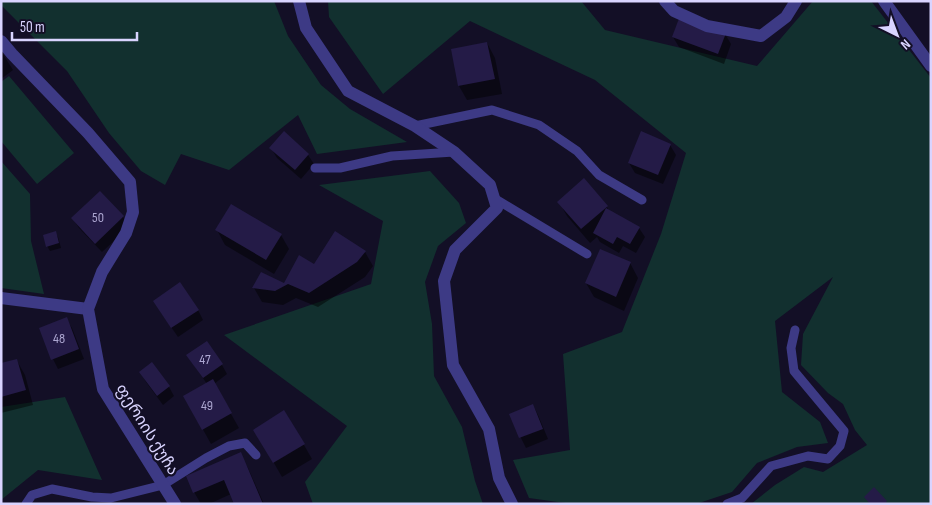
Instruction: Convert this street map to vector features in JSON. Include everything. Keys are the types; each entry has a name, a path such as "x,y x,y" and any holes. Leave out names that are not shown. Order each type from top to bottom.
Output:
{"street":[{"path":"299,1 306,28 348,91 415,126 454,152 490,185 497,208 455,250 444,281 453,365 488,429 500,478 512,504"},
{"path":"665,1 674,11 707,26 761,36 786,17 796,1"},
{"path":"884,1 931,66"},
{"path":"1,41 88,133 130,182 134,212 126,234 102,272 88,309 1,298"},
{"name":"ფერიის ქუჩა","path":"88,309 103,389 175,504"}],"lane":[{"path":"415,126 492,110 539,125 577,151 599,175 642,200"},
{"path":"315,168 340,168 392,156 454,152"},
{"path":"494,198 587,254"},
{"path":"727,504 742,498 771,466 808,456 828,459 840,446 844,431 794,371 791,348 795,330"},
{"path":"26,504 32,495 52,489 92,497 111,498 163,485 206,458 230,446 245,443 256,454"}],"green space":[{"path":"1,1 274,1 288,36 321,85 350,109 407,142 317,154 298,115 229,170 181,154 165,185 141,171 109,133 67,71 2,6"},
{"path":"328,1 581,1 605,30 757,66 813,1 871,1 931,78 931,504 751,504 775,485 804,467 823,472 867,445 855,430 843,404 828,393 801,365 803,334 833,277 775,321 782,392 820,422 828,443 797,447 757,463 732,492 696,504 572,504 529,498 513,460 570,450 563,354 622,332 661,234 686,153 595,80 470,21 383,94 329,17"},
{"path":"9,76 74,153 37,184 1,141 1,82"},
{"path":"1,161 30,194 31,241 44,294 1,288"},
{"path":"430,171 459,203 466,223 438,246 425,282 432,324 434,376 462,427 475,481 483,504 313,504 305,482 347,426 224,335 371,284 383,221 319,185"},
{"path":"65,397 102,480 38,470 1,500 1,407"}],"building":[{"path":"680,16 726,33 718,54 672,37"},
{"path":"487,42 495,79 458,86 451,49"},
{"path":"284,131 309,154 295,170 269,148"},
{"path":"641,131 671,144 658,175 628,163"},
{"path":"584,178 608,206 581,229 557,202"},
{"path":"100,191 124,216 95,244 71,218"},
{"path":"231,204 282,234 266,260 215,230"},
{"path":"606,208 640,227 630,244 617,237 613,244 593,233"},
{"path":"56,231 59,243 46,247 43,235"},
{"path":"335,231 366,251 357,262 309,293 288,284 275,291 252,288 261,272 284,283 299,255 314,264"},
{"path":"600,249 631,262 616,297 585,283"},
{"path":"180,282 199,310 171,328 153,301"},
{"path":"67,317 79,349 51,360 39,328"},
{"path":"207,341 223,364 203,378 186,355"},
{"path":"17,359 26,390 1,397 1,363"},
{"path":"152,362 170,386 157,396 139,372"},
{"path":"213,379 232,413 202,430 183,396"},
{"path":"533,404 543,429 519,438 509,414"},
{"path":"284,410 305,444 273,463 253,430"},
{"path":"241,452 263,504 234,504 224,480 193,493 186,476"},
{"path":"874,487 887,501 885,504 870,504 864,497"}]}
